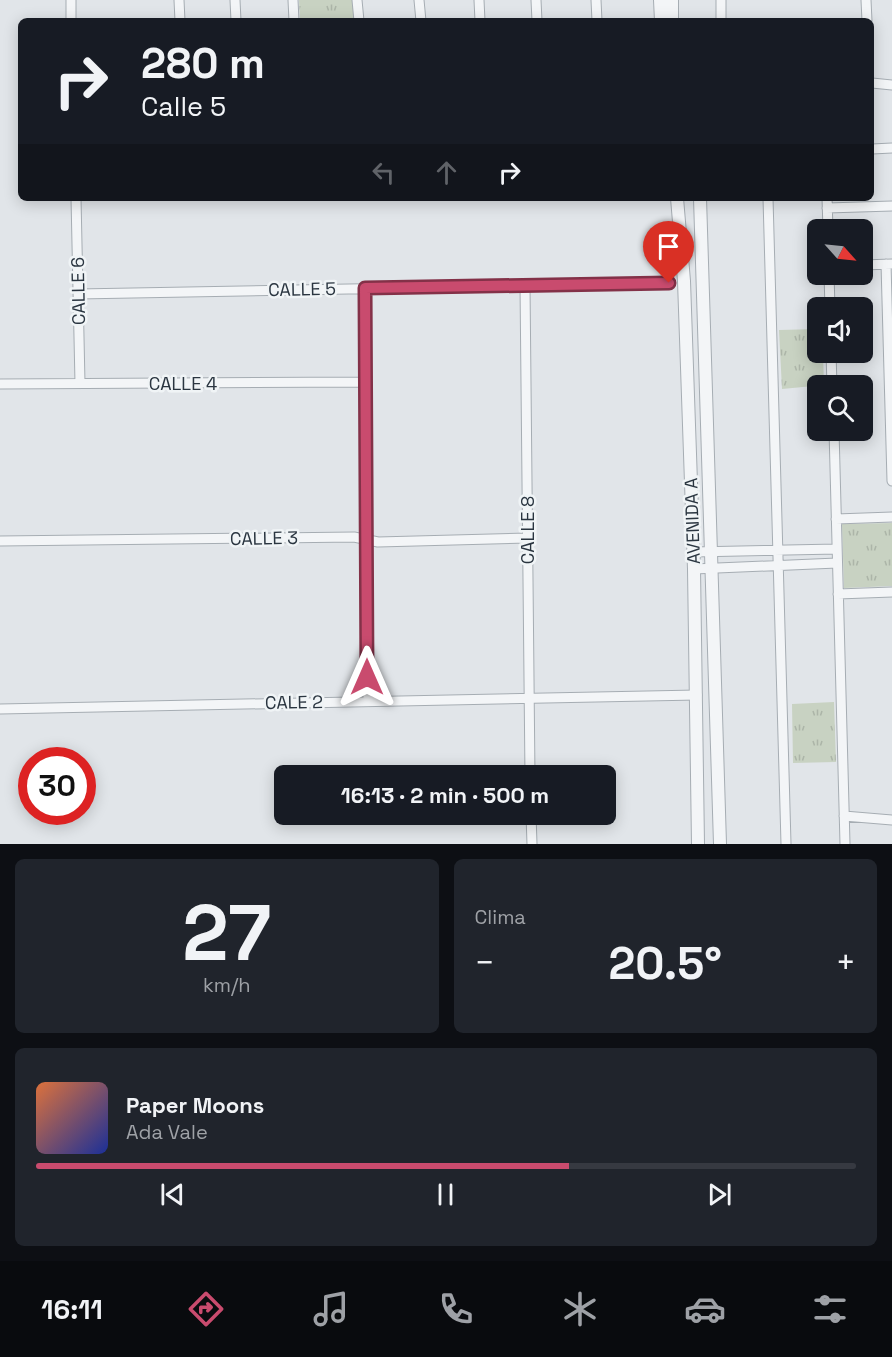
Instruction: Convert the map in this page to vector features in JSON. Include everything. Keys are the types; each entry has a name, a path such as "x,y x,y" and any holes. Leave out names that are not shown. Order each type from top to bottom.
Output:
{"street":[{"path":"71,0 71,18"},
{"path":"179,0 180,18"},
{"path":"235,0 236,18"},
{"path":"293,0 294,18"},
{"path":"357,0 359,18"},
{"path":"419,0 421,18"},
{"path":"479,0 480,18"},
{"path":"536,0 537,18"},
{"path":"596,0 597,18"},
{"path":"660,0 661,18"},
{"path":"672,0 672,18"},
{"path":"721,0 721,18"},
{"path":"866,0 867,18"},
{"path":"874,83 892,85"},
{"path":"874,149 892,148"},
{"name":"CALLE 6","path":"76,201 80,383"},
{"name":"AVENIDA A","path":"677,201 684,281 694,569 698,844"},
{"name":"AVENIDA A","path":"700,201 720,844"},
{"path":"768,201 786,844"},
{"path":"828,219 827,203 892,206"},
{"path":"873,265 889,264 892,481"},
{"name":"CALLE 5","path":"78,294 669,283"},
{"name":"CALLE 8","path":"525,285 530,765"},
{"path":"365,288 368,700"},
{"name":"CALLE 4","path":"0,384 365,382"},
{"path":"834,441 845,844"},
{"path":"836,519 892,517"},
{"name":"CALLE 3","path":"0,542 354,537 378,542 527,538"},
{"path":"693,552 837,549"},
{"path":"694,569 837,563"},
{"path":"838,594 892,592"},
{"name":"CALE 2","path":"0,709 697,695"},
{"path":"844,816 892,820"},
{"path":"531,825 532,844"}],"green space":[{"path":"299,0 353,0 355,18 300,18"},
{"path":"807,329 807,363 823,363 824,375 807,375 807,387 782,389 779,330"},
{"path":"892,523 892,586 844,588 842,524"},
{"path":"834,702 836,762 793,763 792,704"}],"route":[{"path":"367,677 365,288 669,283"}]}
